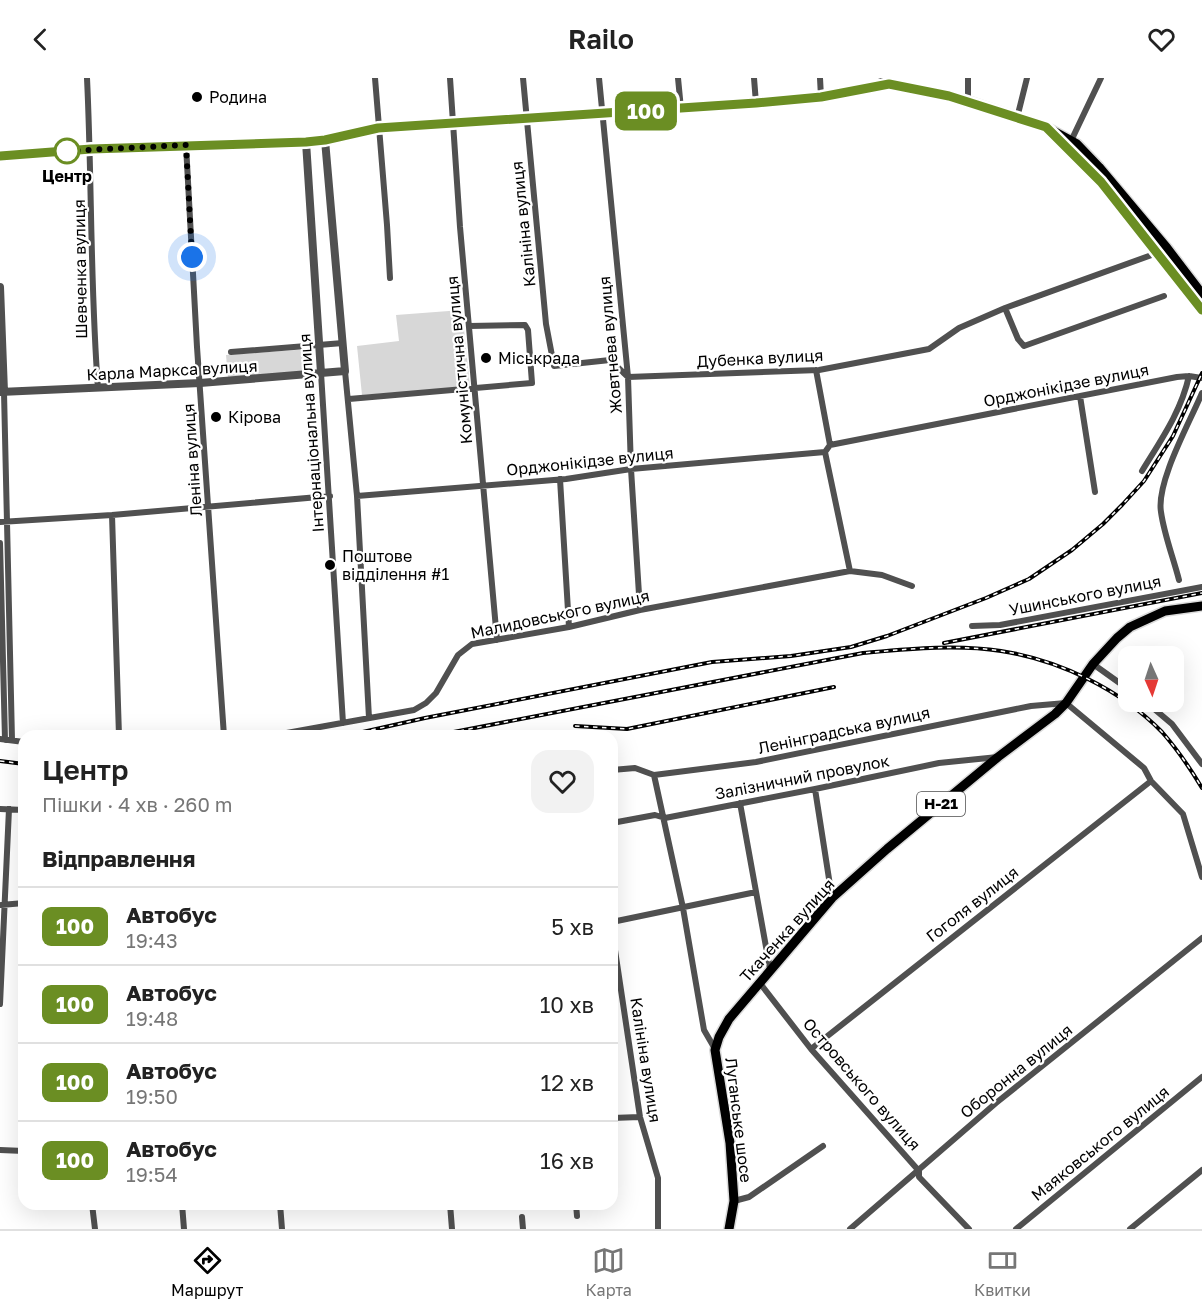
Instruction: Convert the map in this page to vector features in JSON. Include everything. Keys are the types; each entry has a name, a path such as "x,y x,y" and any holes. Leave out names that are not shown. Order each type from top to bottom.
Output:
{"main road":[{"path":"887,81 968,101 1046,127 1077,144 1167,248 1202,294"},
{"path":"1046,127 1101,182 1202,310"},
{"name":"Ткаченка вулиця","path":"715,1050 729,1019 832,898 887,849 1066,703 1104,650 1130,627 1165,611 1202,606"},
{"name":"Луганське шосе","path":"715,1050 730,1143 734,1201 729,1229"}],"street":[{"name":"Шевченка вулиця","path":"87,78 98,388"},
{"path":"375,78 390,278"},
{"name":"Комуністична вулиця","path":"450,78 474,389 497,640"},
{"name":"Калініна вулиця","path":"523,78 546,324 554,366 610,360 628,377"},
{"name":"Жовтнева вулиця","path":"599,78 628,377 640,610"},
{"path":"678,78 681,109"},
{"path":"754,78 756,103"},
{"path":"820,78 821,97"},
{"path":"968,78 968,101"},
{"path":"1017,118 1027,78"},
{"path":"1071,141 1101,78"},
{"path":"0,156 91,149 306,142 378,128 681,109 821,97 887,81"},
{"path":"325,140 357,496 369,718"},
{"name":"Інтернаціональна вулиця","path":"306,142 343,723"},
{"name":"Леніна вулиця","path":"186,145 224,730"},
{"name":"Дубенка вулиця","path":"628,377 816,370 929,349 959,328 1005,308 1167,248"},
{"path":"0,287 6,740"},
{"path":"1005,308 1018,339 1024,346 1164,296"},
{"path":"348,399 532,383 528,330 523,324 469,326"},
{"path":"231,352 343,342"},
{"path":"816,370 830,444 825,452 850,571"},
{"name":"Карла Маркса вулиця","path":"2,392 200,383 345,371"},
{"path":"1142,471 1178,413 1190,376"},
{"name":"Орджонікідзе вулиця","path":"830,444 1190,376 1202,378"},
{"path":"1179,580 1160,510 1172,461 1202,393"},
{"path":"1080,396 1095,492"},
{"name":"Орджонікідзе вулиця","path":"357,496 560,479 825,452"},
{"path":"560,479 569,627"},
{"path":"4,521 112,515 330,496"},
{"path":"112,515 120,730"},
{"path":"0,543 6,740"},
{"name":"Малидовського вулиця","path":"304,730 414,710 426,704 436,693 458,655 472,644 850,571 882,575 912,586"},
{"name":"Ушинського вулиця","path":"972,626 1000,625 1202,587"},
{"path":"1093,664 1118,682"},
{"path":"1066,703 1144,768 1151,781 1183,814 1202,878"},
{"name":"Ленінградська вулиця","path":"618,769 635,768 654,775 756,762 1031,706 1066,703"},
{"path":"1158,712 1172,724 1202,764"},
{"name":"Залізничний провулок","path":"618,823 655,815 665,818 939,763 998,757"},
{"path":"654,775 683,908 704,1030 715,1050"},
{"name":"Гоголя вулиця","path":"811,1049 1151,781"},
{"path":"815,789 832,898"},
{"path":"740,803 770,969"},
{"path":"0,809 18,810"},
{"path":"0,1004 2,905 9,809"},
{"path":"618,921 756,892"},
{"path":"2,905 18,904"},
{"name":"Оборонна вулиця","path":"850,1229 996,1103 1202,938"},
{"name":"Калініна вулиця","path":"618,970 640,1117 658,1178 658,1229"},
{"name":"Островського вулиця","path":"759,982 811,1049 919,1171 920,1177 969,1229"},
{"name":"Маяковського вулиця","path":"1016,1229 1202,1077"},
{"path":"618,1118 640,1117"},
{"path":"734,1201 749,1197 824,1146"},
{"path":"0,1150 18,1151"},
{"path":"1130,1229 1202,1170"},
{"path":"93,1210 95,1229"},
{"path":"182,1210 184,1229"},
{"path":"280,1210 282,1229"},
{"path":"450,1210 452,1229"},
{"path":"576,1210 577,1216"},
{"path":"522,1217 523,1229"}],"shaded area":[{"path":"462,310 470,387 362,395 357,346 399,341 396,315"},
{"path":"310,349 312,372 228,378 226,355"}],"railway":[{"path":"372,730 712,662 791,656 851,647 887,636 986,598 1029,579 1072,550 1122,505 1144,481 1173,436 1202,373"},
{"path":"944,643 1202,593"},
{"path":"464,730 863,653 932,648 984,649 1045,661 1088,679 1127,702 1162,732 1202,788"},
{"path":"575,726 627,729 834,687"},
{"path":"0,761 18,763"}],"bus line":[{"name":"100","path":"0,156 91,149 306,142 378,128 756,103 821,97 889,84 968,101 1046,127 1101,182 1202,310"}],"place":[{"name":"Родина","path":"197,97"},
{"name":"Центр","path":"67,151"},
{"name":"Міськрада","path":"486,358"},
{"name":"Кірова","path":"216,417"},
{"name":"Поштове відділення #1","path":"330,565"}],"route":[{"path":"67,151 186,145 192,257"}]}
